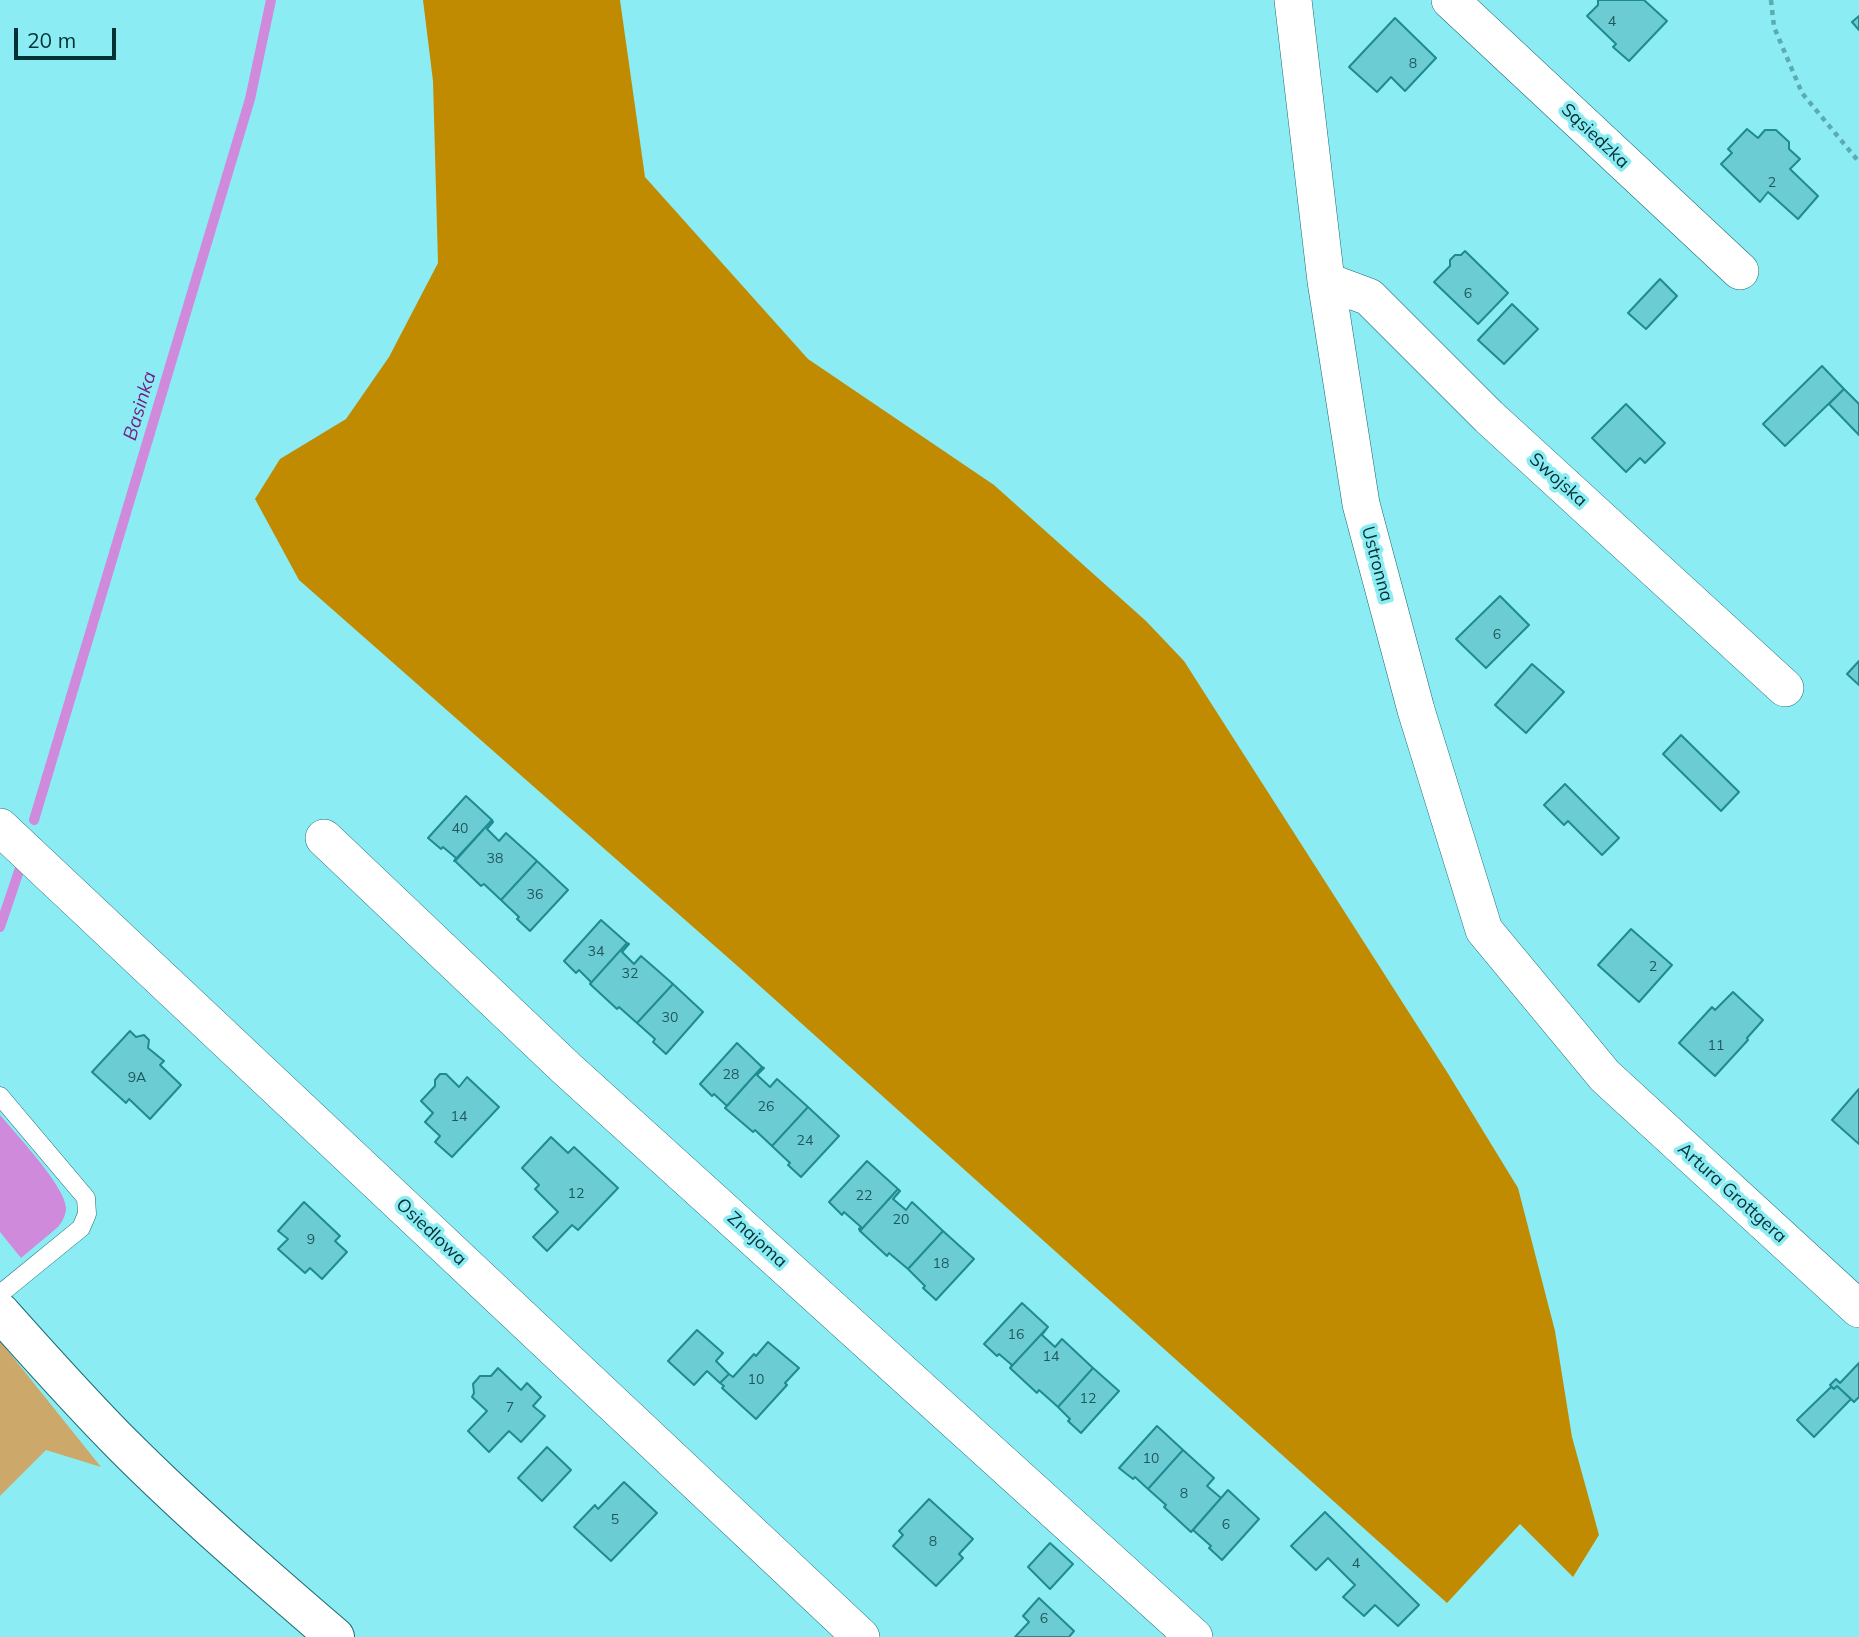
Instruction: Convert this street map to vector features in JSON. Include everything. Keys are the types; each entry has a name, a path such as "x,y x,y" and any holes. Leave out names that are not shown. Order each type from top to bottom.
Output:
{"main road":[{"path":"0,1312 58,1378 124,1446 248,1562 335,1637"}],"street":[{"name":"Ustronna","path":"1293,0 1326,281 1361,504 1416,710 1483,930 1605,1076"},
{"name":"Sąsiedzka","path":"1450,0 1740,271"},
{"name":"Swojska","path":"1326,281 1369,297 1489,417 1785,688"},
{"name":"Osiedlowa","path":"0,827 862,1637"},
{"name":"Znajoma","path":"324,838 566,1068 1194,1637"},
{"name":"Artura Grottgera","path":"1605,1076 1859,1309"}],"lane":[{"path":"0,1096 86,1198 87,1214 81,1228 0,1294"}],"path":[{"path":"1771,0 1774,27 1801,93 1859,162"}],"shaded area":[{"path":"423,0 620,0 645,177 808,359 994,485 1146,621 1184,661 1447,1072 1518,1188 1555,1331 1572,1437 1599,1535 1573,1577 1520,1524 1447,1603 742,970 299,580 255,499 280,459 346,419 389,357 438,263 433,81"},
{"path":"0,1115 49,1174 64,1199 66,1208 58,1227 21,1258 0,1232"},
{"path":"0,1341 101,1467 46,1450 0,1496"}],"building":[{"path":"1598,0 1644,0 1667,21 1629,61 1613,47 1616,44 1587,16 1598,5"},
{"path":"1859,16 1859,30 1852,22"},
{"path":"1395,18 1436,58 1405,91 1391,77 1377,92 1349,67"},
{"path":"1747,129 1758,138 1765,130 1776,130 1789,142 1789,149 1800,159 1790,169 1818,196 1798,219 1768,192 1760,202 1721,164 1732,153 1728,149"},
{"path":"1465,251 1508,293 1478,324 1434,282 1450,266 1450,260 1455,255 1461,255"},
{"path":"1660,279 1677,296 1646,329 1628,313"},
{"path":"1512,304 1538,329 1504,364 1478,340"},
{"path":"1822,366 1844,389 1785,446 1763,424"},
{"path":"1844,389 1859,404 1859,435 1829,404"},
{"path":"1626,404 1665,443 1645,463 1640,458 1626,472 1592,438"},
{"path":"1500,596 1529,625 1486,668 1456,639"},
{"path":"1859,661 1859,685 1847,674"},
{"path":"1532,664 1564,692 1526,733 1495,705"},
{"path":"1681,735 1739,792 1721,811 1663,754"},
{"path":"1565,784 1619,838 1602,855 1568,821 1564,825 1544,805"},
{"path":"466,796 492,820 454,861 456,858 428,838"},
{"path":"492,820 487,829 499,841 506,833 537,861 501,900 484,884 481,886 455,861"},
{"path":"537,861 568,890 530,931 501,900"},
{"path":"601,920 627,943 590,984 579,970 576,973 564,961"},
{"path":"1631,929 1672,965 1639,1002 1598,965"},
{"path":"627,943 629,944 622,952 634,964 641,956 673,984 637,1023 590,984"},
{"path":"673,984 703,1012 666,1054 653,1042 655,1039 637,1023"},
{"path":"1733,992 1763,1020 1715,1076 1679,1043 1712,1007 1715,1010"},
{"path":"130,1031 136,1037 144,1035 149,1040 148,1048 164,1061 160,1065 181,1085 150,1119 129,1099 126,1103 92,1072"},
{"path":"737,1043 762,1067 727,1106 700,1084"},
{"path":"762,1067 764,1068 757,1075 770,1087 777,1079 808,1107 772,1146 725,1108"},
{"path":"440,1074 446,1074 459,1087 467,1077 499,1107 452,1157 435,1142 440,1136 425,1122 433,1113 421,1101 435,1086 435,1080"},
{"path":"1859,1089 1859,1144 1832,1120"},
{"path":"808,1107 839,1136 801,1177 772,1146"},
{"path":"551,1137 568,1153 574,1147 618,1188 578,1230 572,1225 547,1251 533,1237 558,1212 535,1189 539,1185 522,1168"},
{"path":"867,1161 898,1189 860,1231 861,1227 844,1212 842,1215 829,1202"},
{"path":"898,1189 900,1191 893,1199 906,1210 912,1202 943,1231 908,1269 889,1253 887,1256 860,1231"},
{"path":"304,1202 340,1236 335,1241 347,1252 322,1279 310,1268 305,1273 278,1249 288,1239 278,1231"},
{"path":"943,1231 974,1259 936,1300 908,1269"},
{"path":"1022,1303 1048,1327 1010,1368 1012,1365 984,1344"},
{"path":"1048,1327 1042,1335 1055,1347 1062,1339 1093,1368 1058,1407 1039,1390 1037,1393 1010,1368"},
{"path":"697,1330 723,1353 716,1361 729,1374 720,1383 707,1371 694,1385 668,1361"},
{"path":"768,1342 799,1368 756,1419 722,1388 724,1386 720,1383 729,1374 733,1377"},
{"path":"1859,1363 1859,1397 1854,1402 1837,1386 1834,1389 1830,1385 1836,1379 1840,1383"},
{"path":"498,1368 521,1390 527,1383 541,1397 533,1406 545,1416 521,1442 509,1431 489,1452 468,1431 487,1411 472,1397 473,1384 480,1376 491,1376"},
{"path":"1093,1368 1119,1391 1081,1433 1058,1407"},
{"path":"1837,1386 1851,1399 1814,1437 1797,1420 1831,1387 1834,1389"},
{"path":"1157,1426 1183,1450 1148,1489 1119,1468"},
{"path":"547,1447 571,1470 542,1501 518,1478"},
{"path":"1183,1450 1214,1478 1207,1486 1221,1498 1191,1532 1148,1489"},
{"path":"624,1482 657,1513 611,1561 574,1527 595,1505 598,1509"},
{"path":"1228,1490 1259,1519 1222,1560 1193,1530"},
{"path":"929,1499 973,1539 959,1554 963,1558 936,1586 893,1546 903,1535 899,1531"},
{"path":"1325,1512 1419,1605 1398,1626 1375,1605 1364,1616 1343,1597 1355,1585 1328,1558 1316,1570 1291,1546"},
{"path":"1050,1543 1073,1564 1050,1589 1028,1567"},
{"path":"1039,1598 1074,1631 1069,1637 1015,1637 1029,1622 1023,1616"}],"waterway":[{"name":"Basinka","path":"34,820 250,99 271,0"},
{"path":"0,927 20,868"}]}
